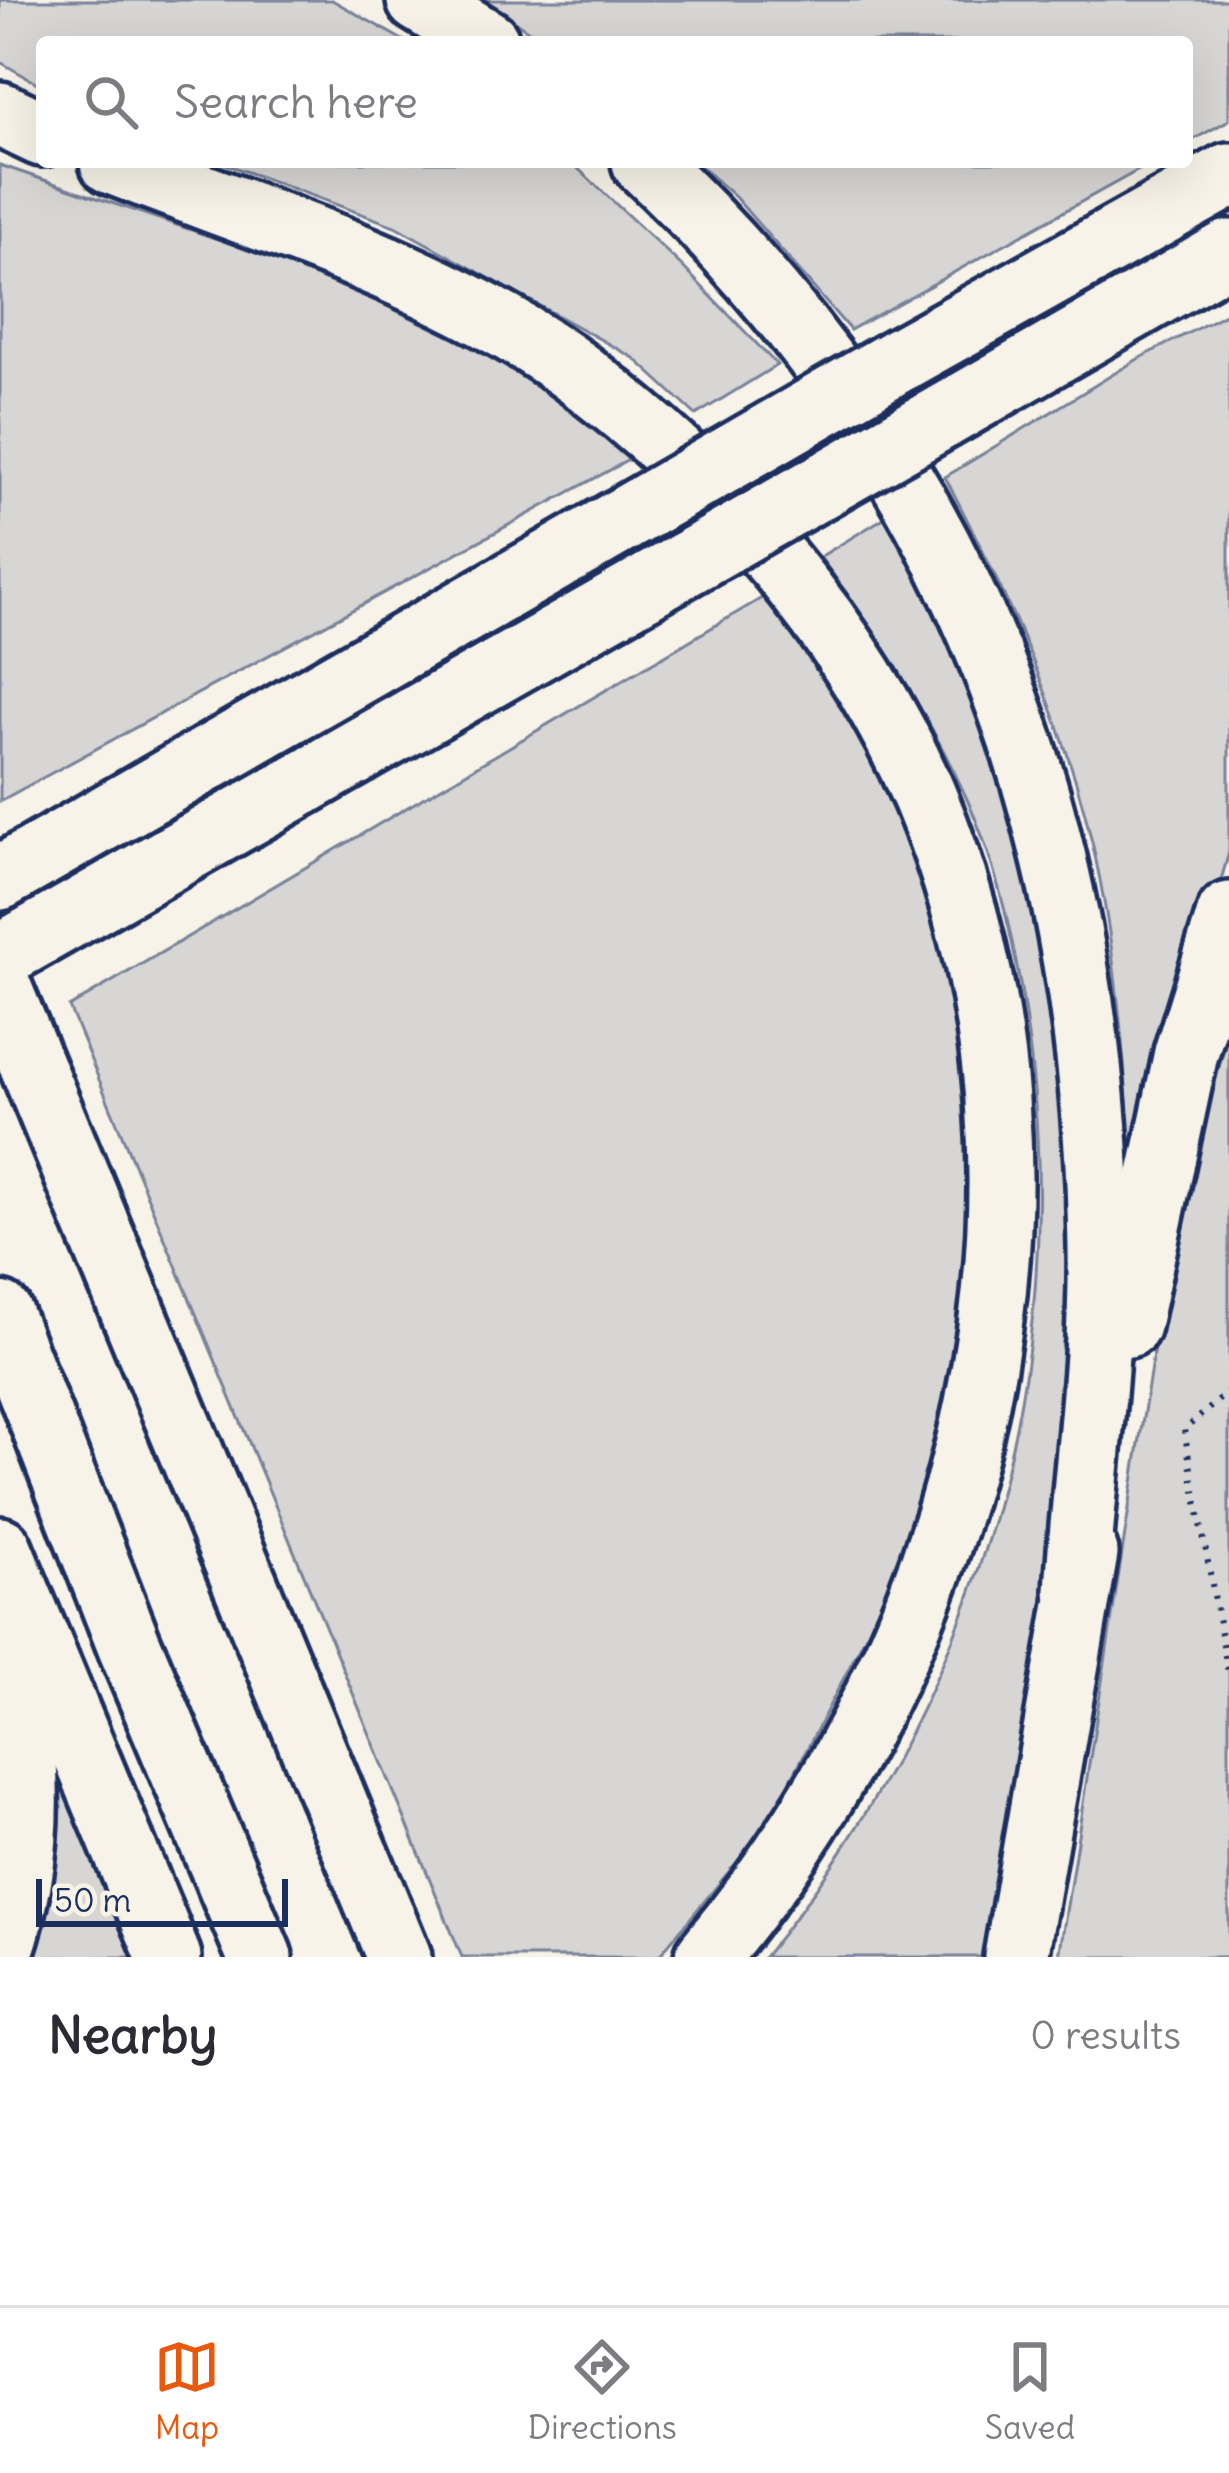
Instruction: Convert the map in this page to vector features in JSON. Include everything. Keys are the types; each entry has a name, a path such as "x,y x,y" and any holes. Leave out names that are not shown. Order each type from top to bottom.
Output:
{"highway":[{"path":"419,0 478,36"},
{"path":"0,114 36,131"},
{"path":"127,168 442,297 579,375 649,430 725,501 810,605 883,717 924,795 946,857 966,920 990,1034 1000,1138 1000,1251 971,1443 916,1610 872,1711 795,1845 707,1957"},
{"path":"650,168 716,230 801,326 865,420 937,536 988,645 1028,757 1063,891 1084,1019 1094,1132 1098,1328 1077,1591"},
{"path":"7,874 1229,175"},
{"path":"20,944 1229,252"},
{"path":"1016,1957 1077,1591 1160,1158 1229,914"},
{"path":"0,989 399,1957"},
{"path":"0,1314 129,1645 260,1957"},
{"path":"0,1549 169,1957"},
{"path":"0,1633 26,1752 27,1834 18,1904 0,1955"}],"path":[{"path":"1229,1391 1184,1430 1221,1612 1229,1678"}],"shaded area":[{"path":"0,0 332,0 395,36 36,36 36,83 0,62"},
{"path":"483,0 1229,0 1229,120 1193,140 1193,36 536,36"},
{"path":"0,165 318,273 485,353 555,395 634,457 0,801"},
{"path":"236,168 577,168 683,267 777,365 696,415 634,358 395,226"},
{"path":"703,168 1142,168 850,330 736,198"},
{"path":"1229,312 1229,852 1133,1191 1117,996 1088,827 1038,672 945,477 1138,359"},
{"path":"892,513 949,616 1028,863 1052,1013 1068,1189 1066,1356 1045,1585 993,1957 764,1957 837,1858 899,1755 949,1647 989,1536 1017,1421 1034,1303 1038,1183 1031,1060 1000,893 979,828 935,734 881,644 820,557"},
{"path":"767,595 869,743 941,923 976,1143 956,1375 923,1502 890,1589 767,1826 658,1957 462,1957 69,1007"},
{"path":"1229,1030 1229,1957 1059,1957 1168,1258"},
{"path":"47,1727 136,1957 18,1957"}]}
